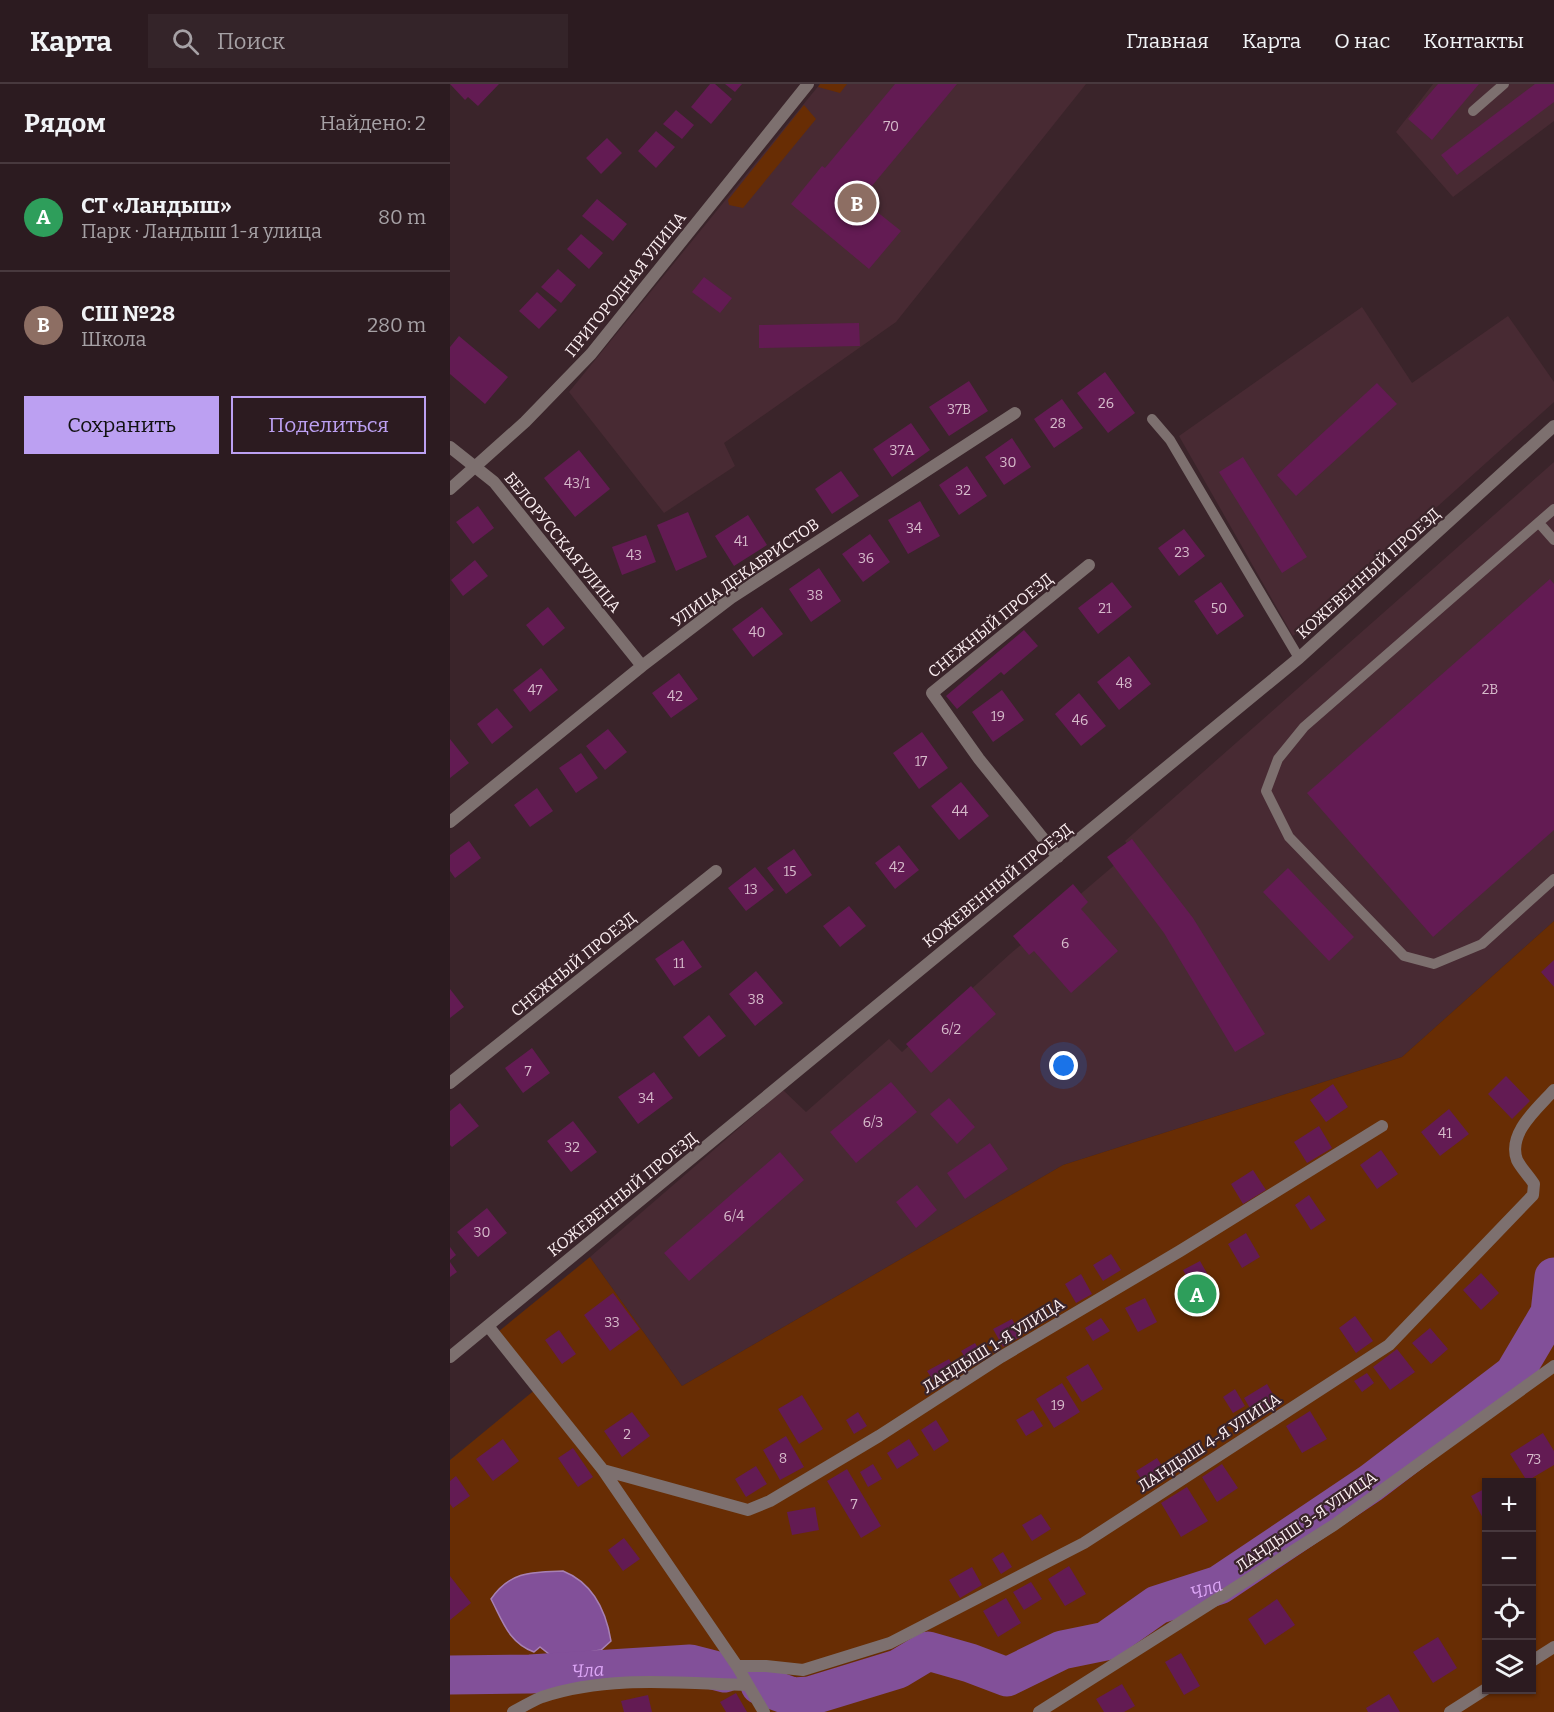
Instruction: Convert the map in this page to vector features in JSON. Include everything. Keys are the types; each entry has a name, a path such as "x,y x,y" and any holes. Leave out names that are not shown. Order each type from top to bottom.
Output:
{"street":[{"name":"ПРИГОРОДНАЯ УЛИЦА","path":"450,489 525,422 591,354 808,84"},
{"name":"УЛИЦА ДЕКАБРИСТОВ","path":"450,822 642,666 731,598 1015,413"},
{"name":"КОЖЕВЕННЫЙ ПРОЕЗД","path":"450,1357 1299,658 1554,426"},
{"name":"БЕЛОРУССКАЯ УЛИЦА","path":"450,447 494,482 642,666"},
{"name":"СНЕЖНЫЙ ПРОЕЗД","path":"1058,857 979,759 932,693 1089,565"},
{"name":"СНЕЖНЫЙ ПРОЕЗД","path":"450,1083 716,871"},
{"name":"ЛАНДЫШ 4-Я УЛИЦА","path":"737,1666 803,1670 890,1643 1084,1543 1389,1345 1533,1195 1534,1184 1518,1163 1515,1154 1518,1133 1554,1090"},
{"name":"ЛАНДЫШ 1-Я УЛИЦА","path":"603,1470 748,1510 770,1501 879,1436 1001,1357 1180,1251 1382,1126"},
{"path":"488,1326 603,1470 737,1666 764,1712"},
{"name":"ЛАНДЫШ 3-Я УЛИЦА","path":"1039,1712 1335,1525 1554,1366"},
{"path":"1536,1658 1554,1647"},
{"path":"513,1712 541,1698 594,1684 643,1681 748,1685"},
{"path":"1450,1712 1482,1692"}],"lane":[{"path":"1473,111 1504,84"},
{"path":"1152,419 1170,440 1299,658"},
{"path":"1554,509 1304,727 1278,759 1266,791 1289,837 1404,956 1434,964 1482,944 1554,879"},
{"path":"1539,523 1554,540"}],"shaded area":[{"path":"820,84 1086,84 896,322 724,443 735,466 664,513 569,392"},
{"path":"820,84 847,84 840,93 818,87"},
{"path":"1433,84 1554,84 1554,121 1453,197 1396,132"},
{"path":"804,105 816,119 743,208 729,205 728,200"},
{"path":"1362,307 1412,383 1508,316 1554,382 1554,402 1293,636 1179,436"},
{"path":"1554,462 1554,921 1402,1057 1063,1165 682,1386 590,1257 783,1090 806,1112 889,1039 902,1052 1010,954 1131,851 1125,841"},
{"path":"1554,921 1554,1712 450,1712 450,1460 542,1384 498,1332 590,1257 682,1386 1063,1165 1402,1057"},
{"path":"563,1571 582,1583 602,1609 611,1641 601,1650 554,1658 540,1647 534,1652 525,1648 503,1624 491,1599 498,1590 514,1578 532,1573"}],"building":[{"path":"450,84 499,84 478,106 468,97 465,100"},
{"path":"710,84 715,84 732,99 711,124 691,107"},
{"path":"725,84 742,84 735,92"},
{"path":"895,84 957,84 861,199 901,231 869,269 791,204 822,166 825,168"},
{"path":"1438,84 1479,84 1432,140 1408,119"},
{"path":"1535,84 1554,84 1554,102 1457,175 1441,155"},
{"path":"676,110 694,125 682,139 663,124"},
{"path":"656,131 675,147 656,168 638,151"},
{"path":"607,138 622,153 601,174 586,158"},
{"path":"597,199 627,224 613,241 582,216"},
{"path":"581,234 603,253 589,269 567,249"},
{"path":"558,269 576,285 561,303 541,287"},
{"path":"704,277 732,298 720,313 692,292"},
{"path":"537,292 557,310 539,329 519,311"},
{"path":"859,323 860,346 759,348 759,325"},
{"path":"459,336 508,377 485,404 450,374 450,347"},
{"path":"1105,372 1135,413 1108,433 1077,393"},
{"path":"969,381 988,411 949,436 929,407"},
{"path":"1377,383 1397,404 1296,496 1277,475"},
{"path":"1062,399 1083,428 1054,448 1034,419"},
{"path":"911,423 930,450 892,477 873,449"},
{"path":"1012,438 1031,467 1004,485 985,457"},
{"path":"579,450 610,489 575,517 544,478"},
{"path":"1243,457 1307,557 1282,573 1219,472"},
{"path":"967,466 987,496 959,515 939,485"},
{"path":"841,471 859,496 832,514 815,489"},
{"path":"920,501 940,536 908,554 888,520"},
{"path":"478,506 494,528 473,544 456,522"},
{"path":"688,512 707,557 676,571 657,525"},
{"path":"748,515 767,545 734,566 715,536"},
{"path":"1184,529 1205,556 1179,576 1158,548"},
{"path":"870,534 890,562 863,582 842,554"},
{"path":"646,535 656,562 622,575 612,547"},
{"path":"475,560 488,576 463,596 451,580"},
{"path":"819,568 841,601 811,622 789,589"},
{"path":"1550,579 1554,584 1554,830 1433,937 1307,793"},
{"path":"1112,582 1132,607 1098,634 1078,608"},
{"path":"1221,582 1244,616 1217,635 1194,601"},
{"path":"548,607 565,628 543,646 526,625"},
{"path":"762,607 783,634 753,657 732,629"},
{"path":"1024,630 1038,646 1004,675 1001,672 957,709 946,696"},
{"path":"1129,656 1151,684 1119,710 1097,682"},
{"path":"541,668 558,690 530,712 513,690"},
{"path":"679,673 698,699 671,718 652,693"},
{"path":"1002,690 1024,720 993,742 972,712"},
{"path":"1079,693 1106,726 1081,746 1055,714"},
{"path":"497,708 513,727 492,744 477,724"},
{"path":"608,729 627,752 605,770 586,746"},
{"path":"922,732 948,768 919,789 893,753"},
{"path":"450,739 469,763 450,778"},
{"path":"581,753 598,778 576,793 559,768"},
{"path":"961,782 989,816 959,840 931,806"},
{"path":"537,788 553,811 530,827 514,805"},
{"path":"1132,839 1193,918 1265,1034 1235,1052 1164,933 1107,857"},
{"path":"469,841 481,858 455,878 450,871 450,855"},
{"path":"899,845 919,870 895,889 875,863"},
{"path":"794,849 812,875 786,894 767,868"},
{"path":"755,867 774,890 746,911 728,888"},
{"path":"1288,868 1354,937 1329,961 1263,892"},
{"path":"1073,884 1088,902 1081,909 1118,951 1071,993 1034,951 1029,955 1013,936"},
{"path":"849,906 866,926 840,947 823,926"},
{"path":"683,940 702,967 674,986 655,959"},
{"path":"1554,960 1554,987 1541,972"},
{"path":"756,971 783,1003 755,1026 729,994"},
{"path":"971,986 996,1014 931,1073 906,1044"},
{"path":"450,989 464,1007 450,1018"},
{"path":"709,1015 726,1036 699,1057 683,1037"},
{"path":"532,1048 550,1073 523,1093 505,1068"},
{"path":"654,1072 673,1098 638,1124 618,1097"},
{"path":"1506,1076 1530,1101 1512,1119 1488,1094"},
{"path":"891,1082 917,1112 856,1163 830,1132"},
{"path":"1333,1084 1348,1107 1326,1122 1310,1100"},
{"path":"949,1098 975,1127 957,1144 930,1114"},
{"path":"460,1103 479,1126 452,1147 450,1145 450,1111"},
{"path":"1449,1109 1469,1134 1440,1156 1421,1132"},
{"path":"573,1121 597,1152 571,1172 547,1141"},
{"path":"1319,1126 1332,1148 1307,1163 1294,1142"},
{"path":"990,1143 1008,1169 965,1199 947,1173"},
{"path":"1381,1150 1398,1174 1377,1189 1360,1165"},
{"path":"780,1152 804,1180 689,1281 664,1253"},
{"path":"1253,1170 1266,1190 1243,1204 1231,1184"},
{"path":"917,1185 937,1210 916,1228 896,1202"},
{"path":"1309,1195 1326,1220 1311,1230 1295,1205"},
{"path":"487,1208 507,1233 478,1257 457,1232"},
{"path":"1246,1233 1260,1257 1242,1268 1228,1244"},
{"path":"450,1247 456,1255 450,1260"},
{"path":"1111,1254 1121,1270 1103,1281 1093,1265"},
{"path":"1200,1261 1208,1275 1191,1284 1183,1270"},
{"path":"450,1262 457,1272 450,1277"},
{"path":"1481,1273 1499,1293 1481,1310 1463,1290"},
{"path":"1081,1274 1092,1294 1076,1303 1065,1284"},
{"path":"613,1293 640,1329 610,1351 584,1315"},
{"path":"1145,1298 1157,1322 1138,1332 1125,1308"},
{"path":"1355,1316 1373,1341 1356,1353 1339,1328"},
{"path":"1101,1318 1110,1331 1093,1341 1085,1328"},
{"path":"1012,1319 1022,1336 1003,1347 993,1329"},
{"path":"1430,1328 1448,1349 1431,1364 1412,1343"},
{"path":"559,1330 576,1354 562,1364 545,1340"},
{"path":"975,1343 984,1358 970,1366 961,1351"},
{"path":"1397,1349 1415,1372 1390,1390 1373,1367"},
{"path":"949,1359 957,1373 936,1385 927,1371"},
{"path":"1088,1364 1103,1389 1082,1402 1066,1377"},
{"path":"1367,1373 1374,1383 1362,1392 1354,1381"},
{"path":"1062,1383 1080,1412 1054,1428 1036,1399"},
{"path":"1267,1384 1280,1406 1257,1420 1244,1398"},
{"path":"1235,1389 1245,1406 1233,1413 1223,1397"},
{"path":"802,1395 823,1429 799,1444 778,1409"},
{"path":"1033,1410 1043,1426 1026,1436 1016,1420"},
{"path":"1310,1411 1327,1439 1302,1453 1286,1426"},
{"path":"632,1412 650,1436 622,1457 604,1431"},
{"path":"858,1412 867,1426 854,1434 846,1420"},
{"path":"936,1420 949,1441 934,1451 921,1430"},
{"path":"1543,1433 1554,1451 1554,1465 1532,1478 1525,1478 1510,1454"},
{"path":"786,1436 804,1467 780,1480 763,1450"},
{"path":"503,1439 519,1461 493,1481 476,1459"},
{"path":"909,1439 919,1455 897,1469 887,1453"},
{"path":"573,1448 593,1477 578,1487 558,1458"},
{"path":"1157,1458 1169,1477 1148,1490 1136,1471"},
{"path":"873,1464 882,1479 868,1487 860,1472"},
{"path":"1222,1464 1238,1488 1217,1502 1202,1477"},
{"path":"756,1466 767,1484 746,1497 735,1479"},
{"path":"847,1469 881,1526 861,1538 827,1481"},
{"path":"456,1476 470,1496 453,1508 450,1504 450,1481"},
{"path":"1187,1487 1208,1521 1181,1537 1161,1503"},
{"path":"1482,1490 1482,1517 1471,1496"},
{"path":"815,1507 819,1530 792,1535 787,1512"},
{"path":"1041,1514 1051,1529 1032,1541 1022,1525"},
{"path":"624,1538 640,1559 623,1571 608,1550"},
{"path":"1003,1552 1012,1567 1001,1574 992,1559"},
{"path":"1069,1566 1086,1594 1065,1606 1048,1579"},
{"path":"972,1567 982,1585 960,1598 949,1580"},
{"path":"450,1576 471,1603 450,1620"},
{"path":"1031,1582 1042,1599 1024,1610 1013,1592"},
{"path":"1006,1598 1021,1623 998,1637 983,1611"},
{"path":"1277,1599 1295,1625 1265,1645 1248,1619"},
{"path":"1438,1637 1457,1668 1433,1683 1413,1652"},
{"path":"1181,1653 1200,1686 1184,1695 1165,1662"},
{"path":"1122,1684 1135,1706 1124,1712 1104,1712 1096,1699"},
{"path":"736,1693 747,1712 726,1712 720,1702"},
{"path":"1389,1694 1400,1712 1368,1712 1366,1708"},
{"path":"648,1695 652,1712 624,1712 621,1701"}],"waterway":[{"name":"Чла","path":"760,1685 793,1697 810,1696 898,1669 928,1651 1007,1677 1062,1650 1106,1641 1157,1605 1219,1585 1371,1483 1514,1374 1550,1313 1554,1277"},
{"name":"Чла","path":"450,1675 530,1674 690,1664 725,1673"}],"place":[{"name":"СШ №28","path":"857,203"},
{"name":"СТ «Ландыш»","path":"1197,1294"}]}
